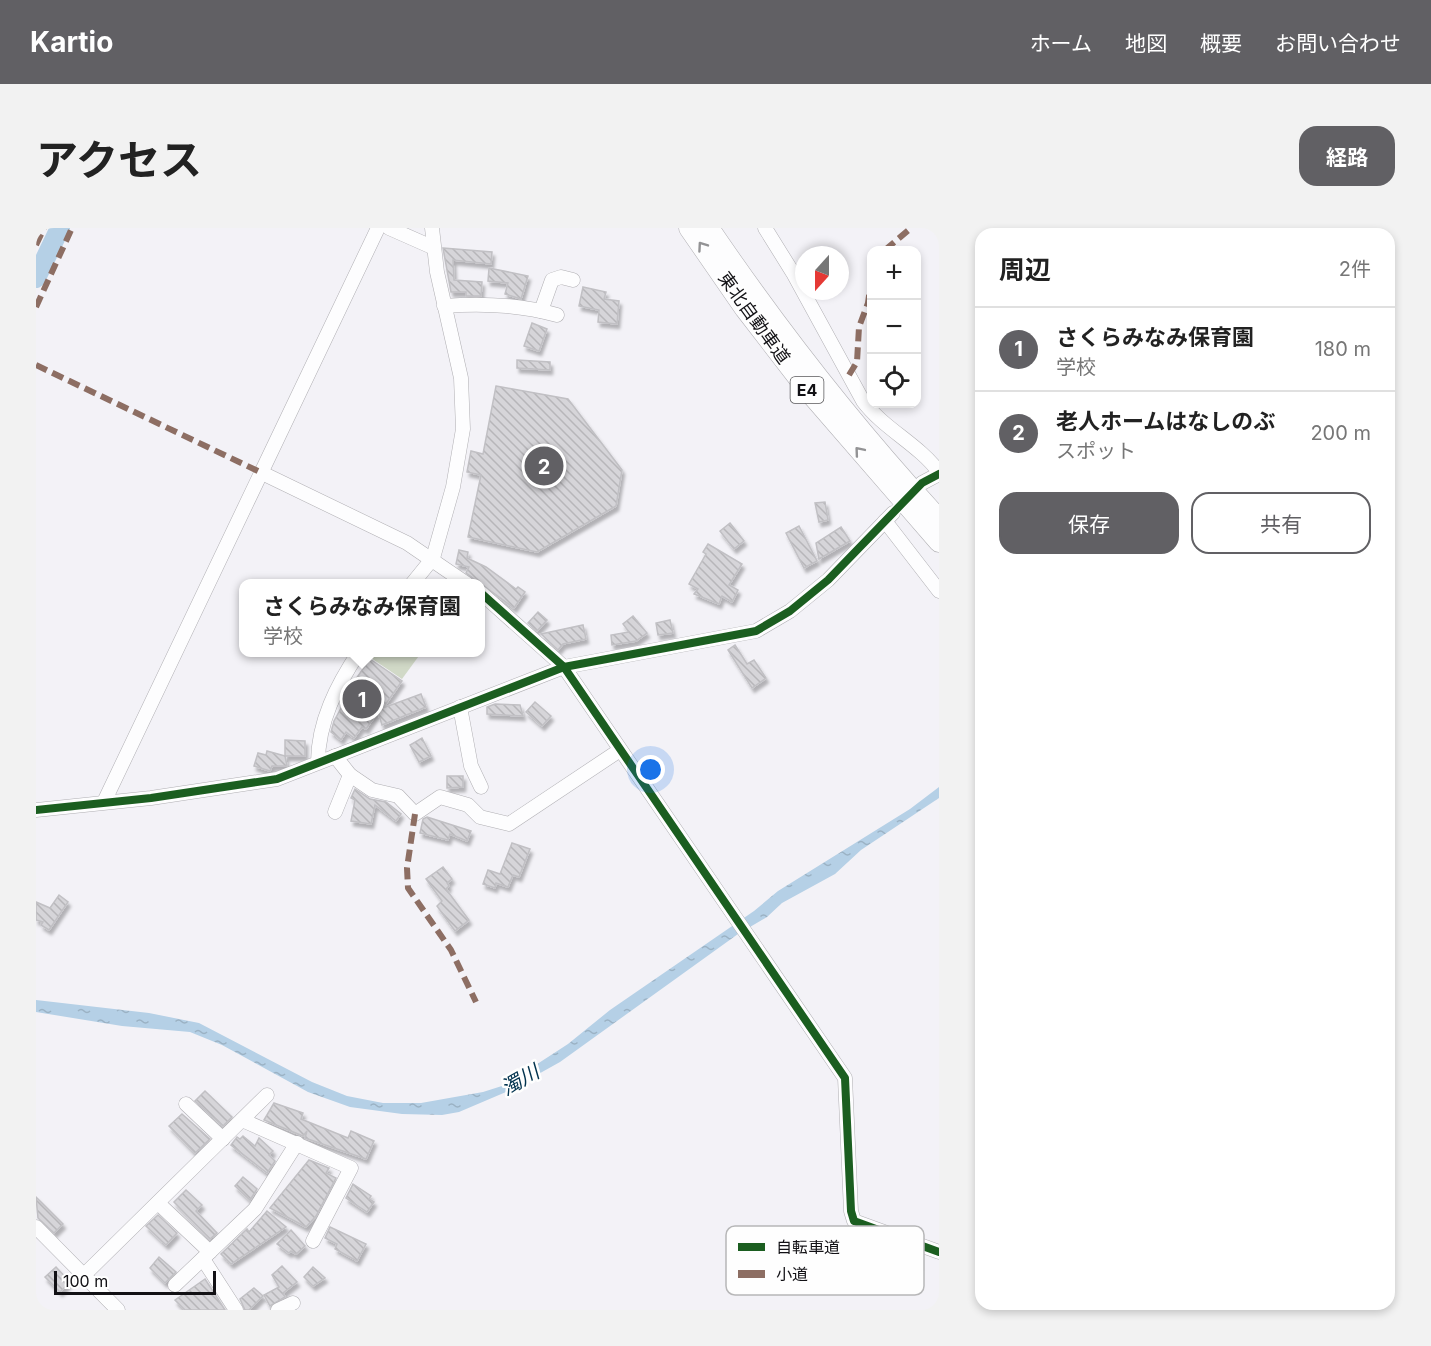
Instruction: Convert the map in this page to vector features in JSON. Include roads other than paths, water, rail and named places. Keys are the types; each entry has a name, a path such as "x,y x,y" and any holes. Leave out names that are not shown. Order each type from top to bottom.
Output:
{"highway":[{"name":"東北自動車道","path":"689,228 745,309 809,392 939,542"},
{"name":"東北自動車道","path":"709,228 761,305 825,388 939,519"}],"street":[{"path":"104,802 378,228"},
{"path":"389,228 432,247"},
{"path":"416,579 433,558 453,487 463,429 461,378 432,247 432,228"},
{"path":"765,228 793,273 863,401 880,421 929,459 939,473 922,483"},
{"path":"541,311 552,280 561,277 573,280"},
{"path":"444,306 469,304 541,311 557,315"},
{"path":"262,473 433,558 460,579"},
{"path":"36,810 277,779 564,667 756,631 790,612 828,580 889,517 939,591"},
{"path":"485,597 564,667 845,1078 851,1211 854,1221 863,1226"},
{"path":"318,762 320,735 330,705 355,657"},
{"path":"459,707 471,766 481,787"},
{"path":"335,756 350,775 372,790 398,796 415,814 440,797 468,805 480,817 509,824 620,750"},
{"path":"335,812 350,775"},
{"path":"84,1275 267,1095"},
{"path":"186,1104 223,1139"},
{"path":"242,1120 351,1168 314,1241"},
{"path":"176,1285 262,1200 297,1143"},
{"path":"158,1203 206,1256 236,1310"},
{"path":"36,1227 118,1310"},
{"path":"924,1247 939,1252"},
{"path":"278,1310 293,1303"}],"water":[{"name":"濁川","path":"939,787 939,798 861,850 835,874 782,903 767,917 738,934 560,1062 506,1092 459,1112 442,1115 402,1114 350,1107 308,1092 222,1045 190,1032 122,1026 36,1012 36,1000 149,1013 199,1023 312,1082 347,1096 383,1103 421,1103 483,1092 505,1085 568,1044 610,1010 754,911 778,891 910,809"}],"waterway":[{"path":"36,278 60,228"}],"place":[{"name":"老人ホームはなしのぶ","path":"544,466"},
{"name":"さくらみなみ保育園","path":"362,699"}]}
